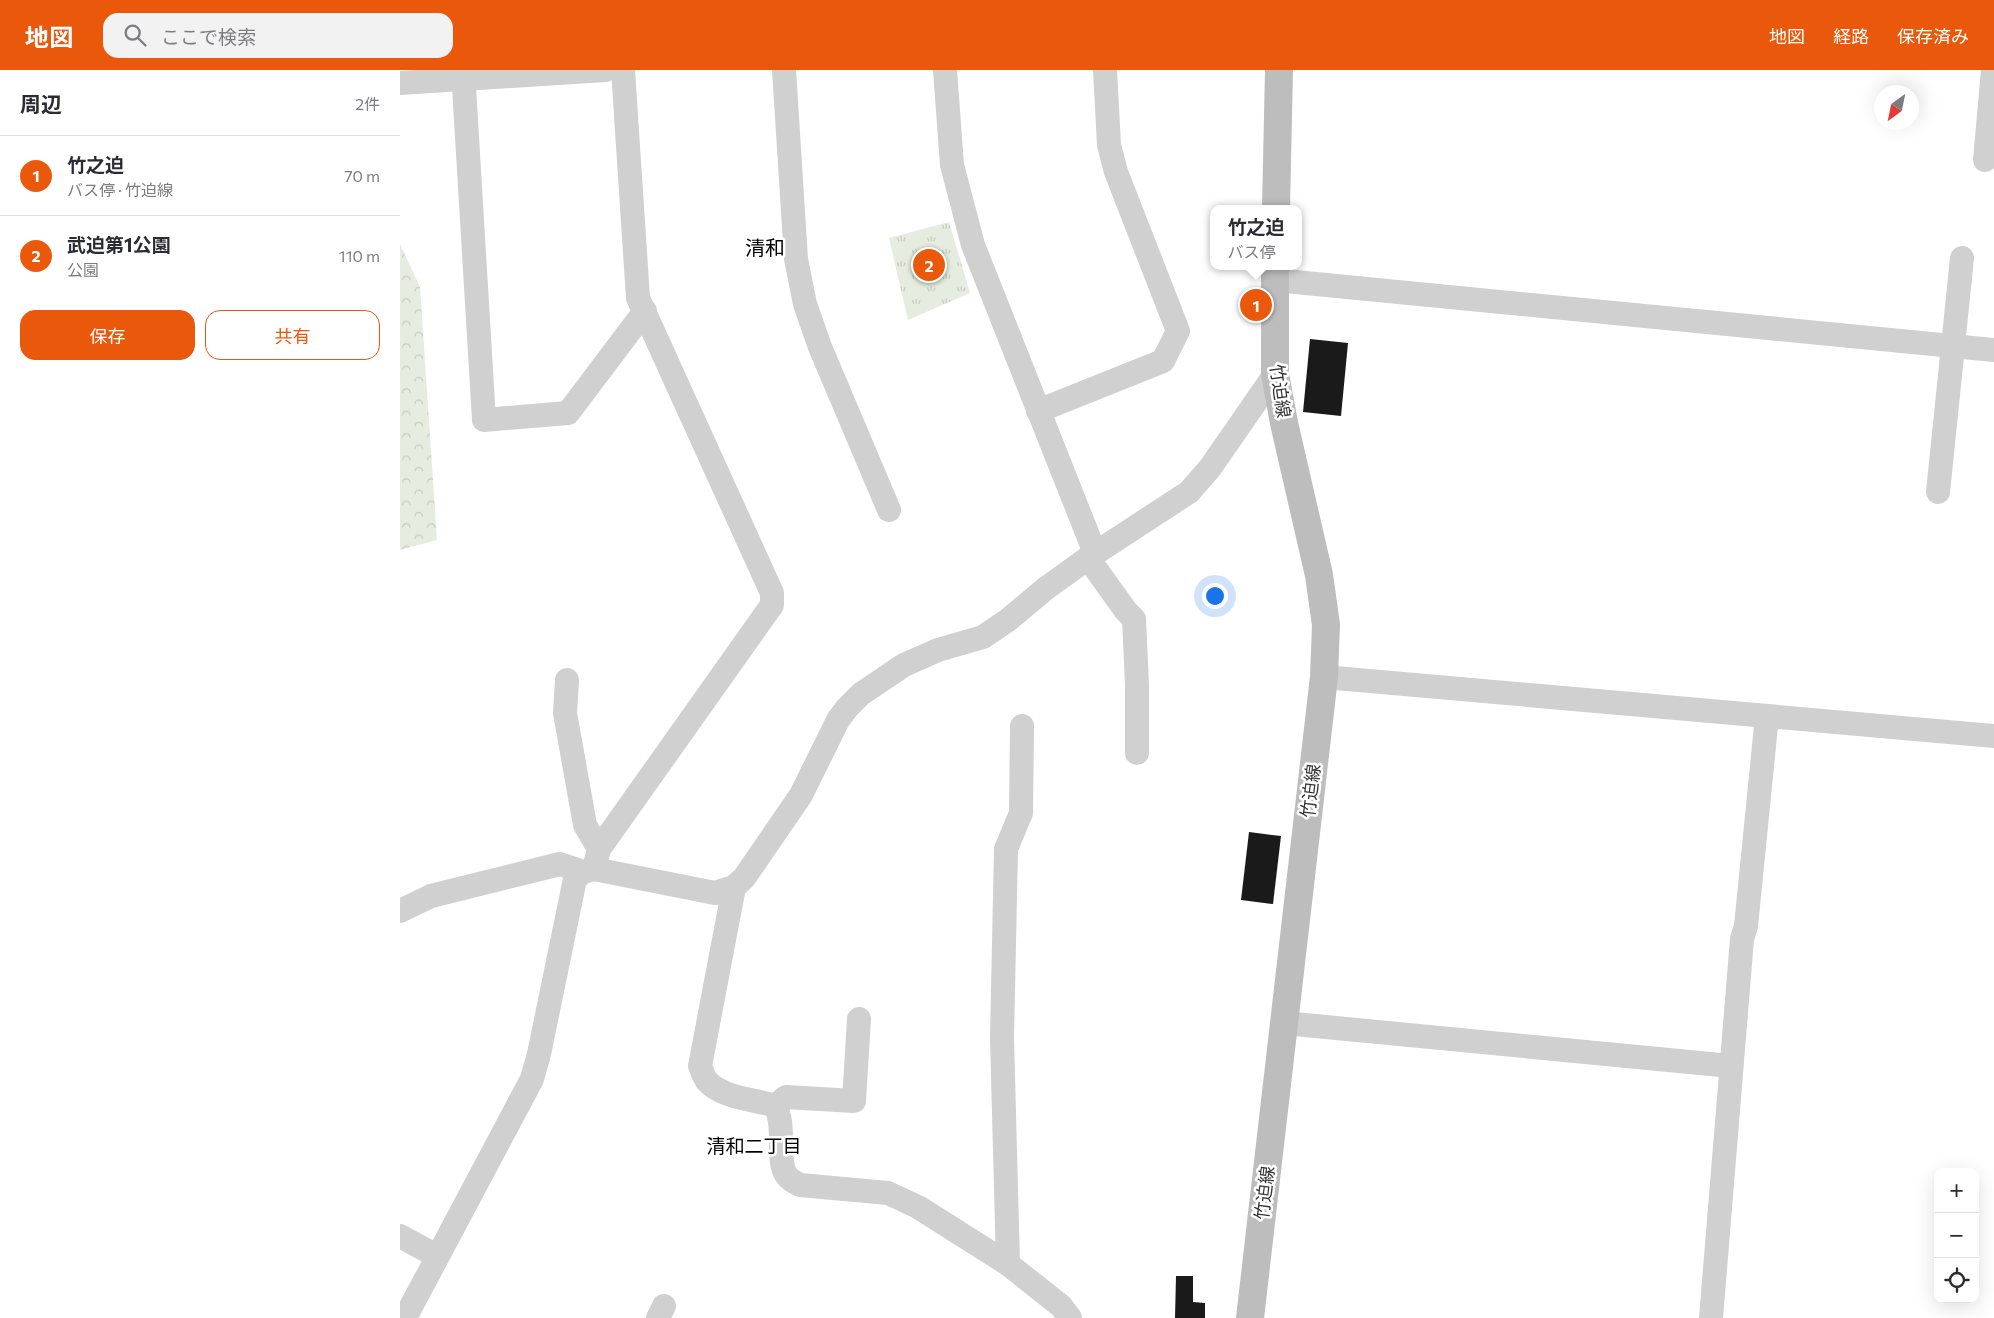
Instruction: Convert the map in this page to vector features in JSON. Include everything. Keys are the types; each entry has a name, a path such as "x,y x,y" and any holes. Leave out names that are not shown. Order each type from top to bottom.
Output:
{"street":[{"path":"400,83 463,75 605,70"},
{"path":"405,1318 532,1079 575,879 592,863 772,605 772,593 638,298 623,70"},
{"path":"784,70 796,259 805,304 820,347 889,510"},
{"path":"945,70 952,165 973,245 1038,411 1091,556 1126,611 1134,619 1137,685 1137,754"},
{"path":"1038,411 1163,361 1178,331 1116,172 1109,145 1105,70"},
{"path":"1276,205 1279,70"},
{"path":"1985,160 1993,70"},
{"path":"463,75 484,420 568,413 644,311"},
{"path":"1938,492 1962,258"},
{"path":"1275,273 1994,350"},
{"name":"竹迫線","path":"1250,1318 1324,677 1326,625 1319,575 1274,374 1275,273"},
{"path":"400,912 431,896 560,864 592,863 715,893 734,887 744,878 790,812 801,795 838,720 861,694 904,665 938,650 983,637 1091,556 1189,492 1210,468 1274,374"},
{"path":"1324,677 1994,736"},
{"path":"567,680 565,713 592,863"},
{"path":"1711,1318 1742,939 1746,926 1767,716"},
{"path":"1008,1264 1002,1038 1006,849 1021,813 1022,726"},
{"path":"734,887 700,1066 706,1079 715,1088 775,1106 780,1116 783,1168 788,1178 800,1185 888,1193 918,1207 1008,1264 1061,1306 1070,1318"},
{"path":"775,1106 786,1097 854,1101 859,1019"},
{"path":"1284,1024 1731,1066"},
{"path":"400,1236 438,1256"}],"green space":[{"path":"949,222 970,293 908,320 889,238"},
{"path":"400,244 420,287 437,540 400,550"}],"building":[{"path":"1310,339 1348,343 1341,416 1303,412"},
{"path":"1249,832 1281,836 1273,904 1241,900"},
{"path":"1176,1276 1193,1276 1193,1302 1205,1303 1205,1318 1175,1318"}],"place":[{"name":"武迫第1公園","path":"929,265"},
{"name":"竹之迫","path":"1256,305"}],"district":[{"name":"清和","path":"765,248"},
{"name":"清和二丁目","path":"754,1146"}]}
